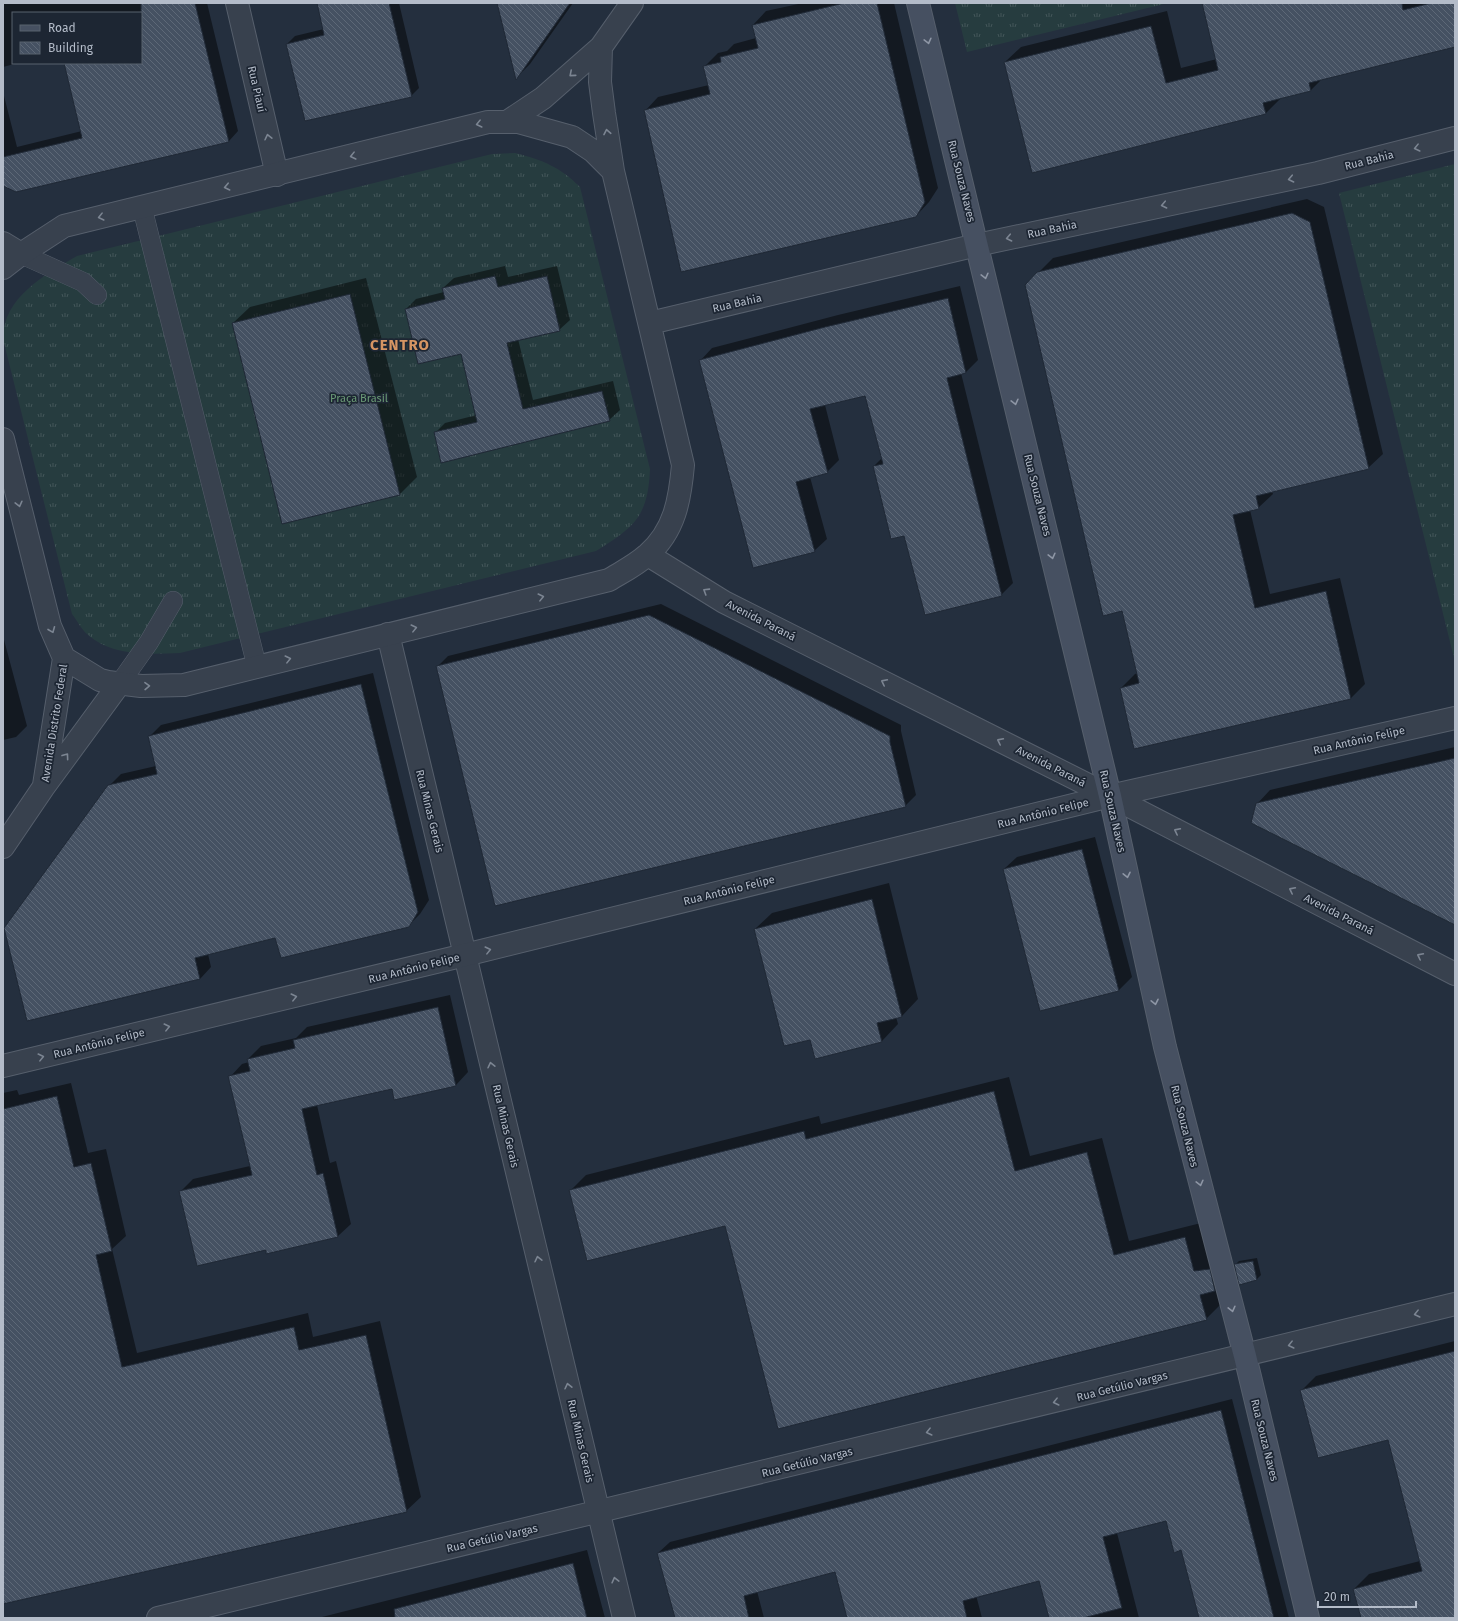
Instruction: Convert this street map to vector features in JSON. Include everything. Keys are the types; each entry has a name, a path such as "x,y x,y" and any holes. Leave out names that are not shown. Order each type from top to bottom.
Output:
{"main road":[{"name":"Rua Souza Naves","path":"918,3 1110,796 1165,1047 1244,1356 1308,1618"}],"street":[{"name":"Rua Piauí","path":"237,3 277,175"},
{"path":"507,122 543,98 601,47 632,3"},
{"path":"3,439 8,482 50,626 64,658 100,680 141,686 184,685 608,580 648,555 673,520 681,494 682,466 650,323 613,171 600,82 601,47"},
{"path":"3,268 12,249 64,226 277,175 488,122 518,122 572,137 593,151 613,171"},
{"name":"Rua Bahia","path":"650,323 977,245 1316,173 1455,138"},
{"name":"Avenida Paraná","path":"648,555 724,602 1110,796 1455,974"},
{"name":"Rua Minas Gerais","path":"388,634 624,1618"},
{"name":"Avenida Distrito Federal","path":"43,788 64,658"},
{"name":"Avenida Distrito Federal","path":"3,847 43,788 120,683"},
{"name":"Rua Antônio Felipe","path":"3,1066 465,955 1110,796 1455,718"},
{"name":"Rua Getúlio Vargas","path":"158,1618 1455,1304"}],"lane":[{"path":"142,207 257,667"},
{"path":"12,249 83,282 97,295"},
{"path":"120,683 149,642 174,601"}],"green space":[{"path":"955,3 1168,3 967,52"},
{"name":"Praça Brasil","path":"515,153 534,158 558,169 580,187 650,469 646,498 637,519 630,527 621,535 596,551 180,653 156,654 119,650 108,647 87,634 72,614 3,339 5,324 10,311 18,299 28,289 52,271 77,256 492,154"},
{"path":"1455,164 1455,662 1339,193"}],"building":[{"path":"141,3 195,3 229,142 16,192 3,186 3,157 82,138 64,64 142,64"},
{"path":"317,3 389,3 412,97 305,121 286,44 324,35"},
{"path":"497,3 570,3 516,80"},
{"path":"844,3 877,3 925,202 916,217 681,272 644,110 710,94 703,66 721,62 720,57 758,48 752,25"},
{"path":"1202,3 1402,3 1403,10 1431,3 1455,3 1455,47 1309,83 1311,91 1263,103 1266,114 1032,173 1004,62 1151,26 1166,83 1218,70"},
{"path":"1292,213 1310,222 1369,469 1256,496 1259,509 1233,515 1255,608 1326,591 1351,699 1134,749 1120,688 1139,683 1122,611 1103,616 1025,285 1037,272"},
{"path":"495,276 498,287 547,276 560,331 507,343 523,409 602,391 610,421 441,463 434,432 477,422 461,354 418,364 405,309 445,299 442,288"},
{"path":"350,294 400,495 282,524 232,323"},
{"path":"948,298 966,373 947,378 1002,596 925,615 904,536 891,539 873,466 883,464 865,396 810,409 828,473 796,482 815,552 753,568 699,360 825,327"},
{"path":"649,615 890,736 890,742 906,807 495,906 436,666"},
{"path":"361,684 418,912 409,927 281,958 275,938 195,958 200,979 27,1021 4,928 108,785 157,774 148,736"},
{"path":"1455,758 1455,925 1251,823 1256,803"},
{"path":"1082,849 1119,991 1040,1011 1003,869"},
{"path":"872,899 902,1017 877,1023 882,1042 815,1059 810,1040 784,1046 754,929"},
{"path":"438,1007 456,1086 394,1100 392,1089 302,1109 317,1175 323,1173 338,1237 266,1254 266,1250 197,1266 179,1191 252,1175 228,1076 250,1071 247,1059 295,1048 293,1040"},
{"path":"994,1091 1015,1171 1087,1152 1114,1255 1185,1237 1194,1271 1210,1269 1215,1291 1200,1295 1207,1320 778,1429 725,1226 587,1261 569,1190 804,1131 806,1139"},
{"path":"57,1096 74,1167 91,1163 112,1251 96,1255 122,1367 294,1327 299,1350 366,1335 407,1512 3,1604 3,1109"},
{"path":"1253,1261 1257,1280 1239,1285 1234,1264"},
{"path":"1455,1351 1455,1618 1361,1618 1353,1589 1422,1571 1388,1440 1318,1458 1300,1390"},
{"path":"1221,1410 1274,1618 1199,1618 1181,1550 1174,1553 1166,1521 1103,1537 1122,1608 1083,1618 1049,1618 1039,1581 963,1601 967,1618 847,1618 835,1572 744,1596 749,1618 675,1618 657,1553"},
{"path":"573,1563 587,1618 395,1618 394,1609"}],"district":[{"name":"CENTRO","path":"400,345"}]}
